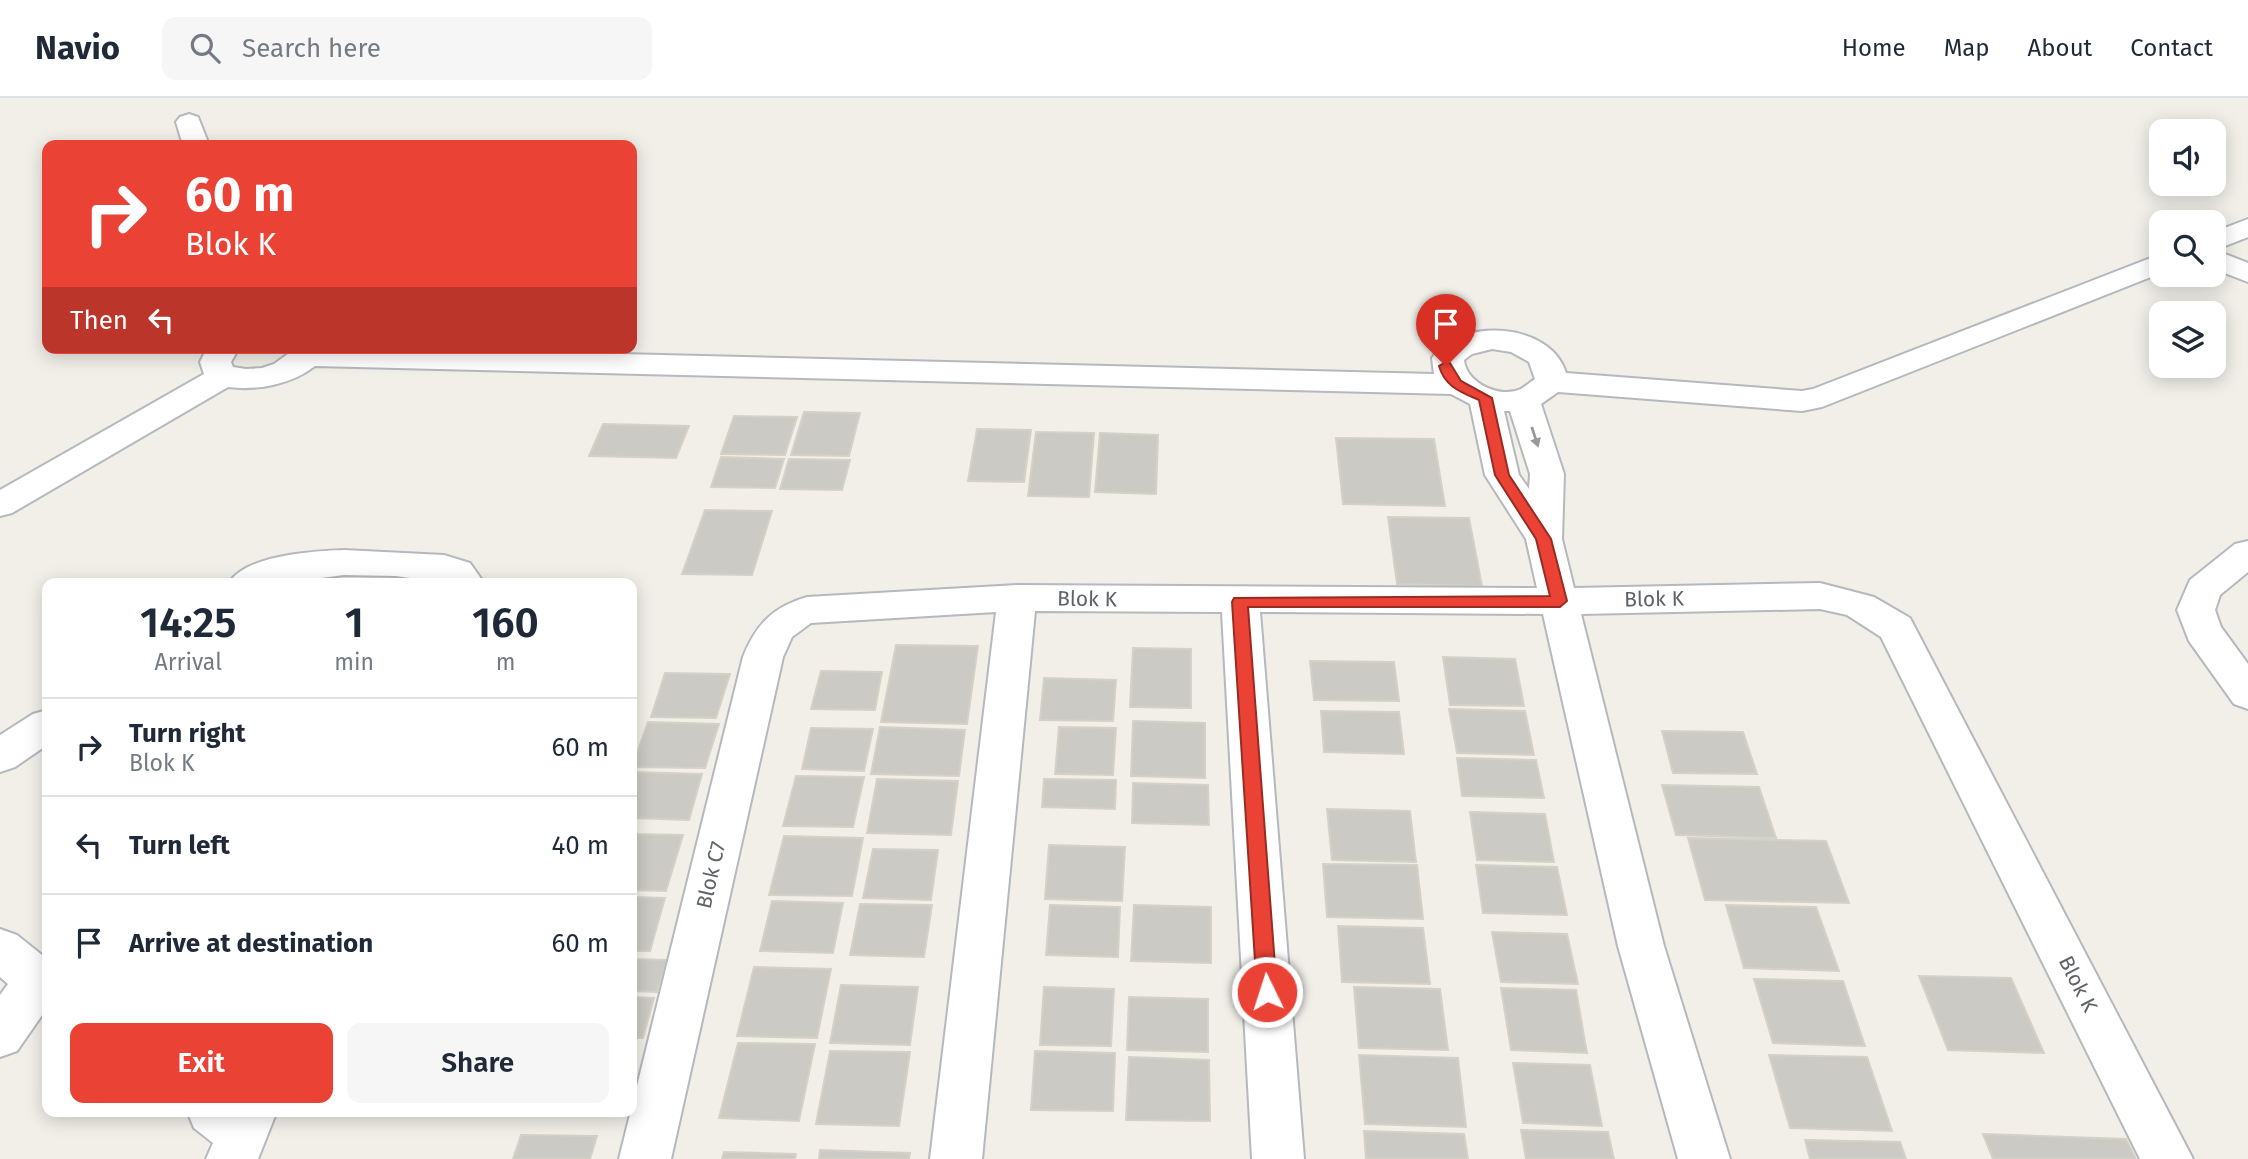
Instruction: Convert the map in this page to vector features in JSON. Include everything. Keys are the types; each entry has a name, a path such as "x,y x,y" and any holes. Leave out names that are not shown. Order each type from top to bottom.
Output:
{"street":[{"path":"2226,240 2248,227"},
{"path":"2226,250 2248,256"},
{"path":"2226,256 2248,273"},
{"path":"358,354 643,366 1471,391 1505,401 1537,391 1802,401 1833,392 2149,268"},
{"path":"1544,539 1502,475 1471,391 1448,375 1447,358 1462,345 1492,340 1517,344 1538,353 1552,372 1537,391 1547,474 1544,539 1642,946 1704,1159"},
{"path":"0,505 223,362 244,380 268,377 292,368 309,354"},
{"path":"2248,553 2203,589 2196,610 2203,631 2248,694"},
{"path":"261,578 286,568 354,563 444,568 457,572 461,578"},
{"name":"Blok K","path":"807,610 1017,598 1240,602 1560,601 1820,596 1849,601 1872,609 1896,628 2168,1159"},
{"path":"956,1159 1017,598"},
{"path":"1240,602 1278,1159"},
{"name":"Blok C7","path":"645,1159 763,657 769,640 781,623 807,610"},
{"path":"0,756 42,728"},
{"path":"0,1035 21,972"}],"building":[{"path":"804,412 860,413 849,456 791,455"},
{"path":"734,416 797,417 785,455 721,454"},
{"path":"603,424 689,426 676,458 589,456"},
{"path":"977,429 1031,430 1024,482 968,481"},
{"path":"1036,432 1094,433 1089,497 1028,496"},
{"path":"1100,433 1158,435 1156,494 1095,492"},
{"path":"1336,438 1434,439 1445,506 1343,504"},
{"path":"721,457 784,459 775,488 711,487"},
{"path":"789,459 850,460 842,490 780,489"},
{"path":"705,510 772,511 752,575 682,574"},
{"path":"1388,517 1469,518 1482,586 1397,584"},
{"path":"896,645 978,646 967,724 881,722"},
{"path":"1133,648 1191,649 1191,708 1130,707"},
{"path":"1443,657 1515,659 1524,706 1450,705"},
{"path":"1310,661 1394,662 1399,701 1314,700"},
{"path":"821,671 882,672 875,710 811,709"},
{"path":"665,673 730,674 716,718 651,717"},
{"path":"1044,678 1116,680 1113,721 1040,720"},
{"path":"1449,709 1525,711 1534,755 1457,753"},
{"path":"1321,711 1399,712 1404,754 1324,752"},
{"path":"1133,721 1205,723 1205,778 1131,776"},
{"path":"648,722 719,724 705,768 637,767 637,753"},
{"path":"880,727 965,730 959,776 871,774"},
{"path":"1059,727 1116,728 1113,775 1055,774"},
{"path":"811,728 873,729 864,771 802,769"},
{"path":"1662,731 1743,732 1757,774 1673,773"},
{"path":"1457,758 1536,760 1544,798 1462,796"},
{"path":"637,772 702,774 689,820 637,818"},
{"path":"796,776 864,777 853,827 783,826"},
{"path":"877,779 958,781 951,835 867,833"},
{"path":"1044,779 1116,780 1115,809 1042,807"},
{"path":"1133,783 1208,785 1209,825 1132,823"},
{"path":"1662,785 1759,787 1776,838 1676,835"},
{"path":"1327,809 1410,811 1416,862 1332,860"},
{"path":"1470,812 1545,814 1554,862 1477,860"},
{"path":"637,834 683,835 666,891 637,890"},
{"path":"784,836 863,838 852,896 769,895"},
{"path":"1688,838 1826,841 1849,903 1705,900"},
{"path":"1049,845 1125,847 1122,901 1045,899"},
{"path":"873,849 938,850 931,900 863,898"},
{"path":"1323,864 1417,865 1423,919 1327,917"},
{"path":"1476,865 1557,867 1567,915 1483,913"},
{"path":"637,897 665,898 650,951 637,951"},
{"path":"772,901 843,903 833,953 760,951"},
{"path":"860,904 932,905 924,957 850,955"},
{"path":"1050,905 1120,907 1118,957 1046,955"},
{"path":"1134,905 1211,907 1211,963 1131,961"},
{"path":"1726,905 1816,907 1839,971 1744,968"},
{"path":"1338,926 1423,928 1430,984 1342,982"},
{"path":"1492,932 1567,934 1578,984 1501,982"},
{"path":"637,959 667,960 657,992 637,991"},
{"path":"754,967 831,969 817,1038 737,1036"},
{"path":"1919,976 2011,978 2044,1053 1948,1050"},
{"path":"1754,979 1843,981 1865,1046 1773,1043"},
{"path":"841,985 918,987 910,1045 830,1043"},
{"path":"1044,987 1114,989 1111,1046 1040,1045"},
{"path":"1354,987 1440,989 1448,1050 1359,1048"},
{"path":"1501,988 1576,990 1587,1053 1511,1050"},
{"path":"637,997 654,998 643,1038 637,1038"},
{"path":"1129,997 1208,999 1208,1052 1127,1050"},
{"path":"738,1043 815,1044 799,1121 719,1118"},
{"path":"830,1051 910,1052 899,1126 816,1124"},
{"path":"1035,1051 1115,1053 1113,1111 1031,1110"},
{"path":"1359,1055 1458,1058 1466,1127 1365,1124"},
{"path":"1769,1055 1867,1057 1892,1131 1790,1128"},
{"path":"1129,1057 1209,1060 1210,1121 1126,1120"},
{"path":"1513,1063 1590,1065 1602,1126 1523,1123"},
{"path":"1521,1130 1608,1132 1614,1159 1526,1159"},
{"path":"1364,1131 1464,1134 1468,1159 1366,1159"},
{"path":"1983,1134 2126,1139 2136,1159 1993,1159"},
{"path":"521,1135 597,1136 590,1159 513,1159"},
{"path":"1805,1140 1900,1142 1906,1159 1810,1159"},
{"path":"820,1150 910,1153 909,1159 819,1159"},
{"path":"724,1152 796,1154 795,1159 722,1159"}],"route":[{"path":"1267,992 1240,602 1560,601 1544,539 1502,475 1485,398 1457,384 1448,375 1446,366"}]}
